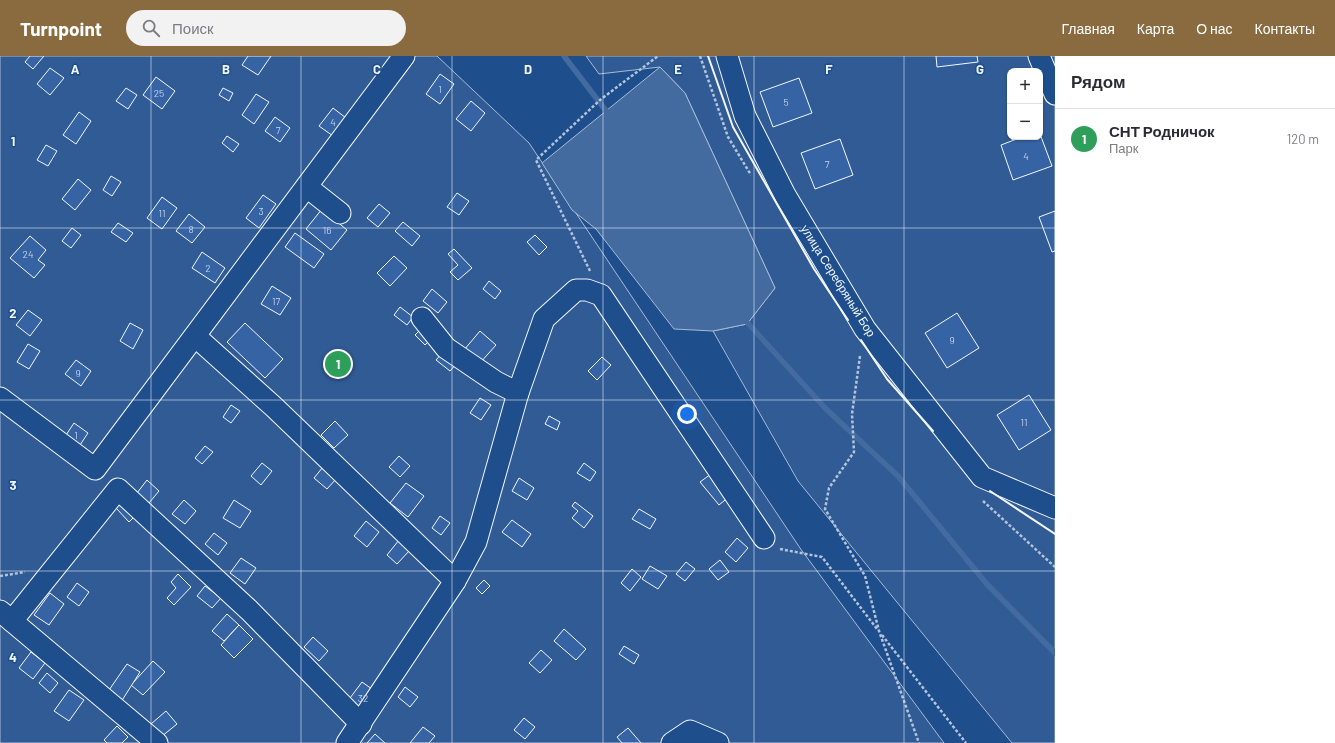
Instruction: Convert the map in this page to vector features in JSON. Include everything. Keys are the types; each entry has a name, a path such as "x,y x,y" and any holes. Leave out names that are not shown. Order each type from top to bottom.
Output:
{"street":[{"path":"0,398 95,469 404,56"},
{"name":"улица Серебряный Бор","path":"727,56 746,116 785,195 865,329 982,477 1055,508"},
{"path":"1039,56 1055,94"},
{"path":"307,187 340,214"},
{"path":"347,743 455,581 476,542 518,393 544,319 576,290 586,290 601,295 764,538"},
{"path":"422,318 446,348 496,382 518,393"},
{"path":"195,336 274,407 455,581"},
{"path":"157,743 6,616 118,489 249,610 361,724"},
{"path":"672,743 690,731 718,743"}],"path":[{"path":"601,295 536,160 600,100 658,56"},
{"path":"861,353 852,414 854,452 829,488 825,509 864,576 879,631 919,743"},
{"path":"764,538 775,548 822,557 966,743"}],"shaded area":[{"path":"0,56 437,56 529,143 800,548 944,743 0,743"},
{"path":"586,56 1055,56 1055,743 1012,743 798,481 713,331 747,324 775,288 685,93 660,67 599,74"},
{"path":"660,67 685,93 775,288 747,324 713,331 674,329 596,229 572,210 542,163"}],"building":[{"path":"30,56 44,56 33,69 25,62"},
{"path":"248,56 271,56 258,75 242,65"},
{"path":"936,56 977,56 978,62 937,67"},
{"path":"50,68 64,78 50,95 37,84"},
{"path":"440,74 454,84 440,104 426,94"},
{"path":"156,77 175,91 162,109 143,95"},
{"path":"799,78 812,113 773,127 760,92"},
{"path":"126,88 137,95 128,109 116,101"},
{"path":"223,88 233,93 229,101 219,95"},
{"path":"256,94 269,102 254,124 242,115"},
{"path":"471,101 485,113 471,131 456,119"},
{"path":"333,108 346,118 333,136 319,126"},
{"path":"79,112 91,121 76,144 63,135"},
{"path":"275,117 290,128 280,142 265,131"},
{"path":"227,136 239,144 233,152 222,143"},
{"path":"840,139 853,175 815,189 801,153"},
{"path":"1014,140 1042,140 1052,166 1013,180 1001,145"},
{"path":"46,145 57,151 48,166 37,160"},
{"path":"111,176 121,182 112,196 103,190"},
{"path":"78,179 91,190 75,210 62,199"},
{"path":"457,193 469,201 459,215 447,207"},
{"path":"263,195 276,204 259,228 246,218"},
{"path":"162,197 177,208 162,229 147,218"},
{"path":"379,204 390,213 378,227 367,218"},
{"path":"322,209 347,230 331,250 306,229"},
{"path":"1055,211 1055,251 1052,252 1039,217"},
{"path":"189,214 205,227 192,243 176,231"},
{"path":"403,222 420,236 412,246 395,231"},
{"path":"118,223 133,233 126,242 111,232"},
{"path":"72,228 81,235 71,248 62,241"},
{"path":"295,233 324,254 314,268 285,247"},
{"path":"535,235 547,247 539,255 527,242"},
{"path":"30,236 46,250 38,260 45,265 34,278 10,258"},
{"path":"454,249 472,268 458,280 450,272 458,265 448,254"},
{"path":"202,252 225,268 215,283 192,268"},
{"path":"394,256 407,268 390,286 377,273"},
{"path":"489,281 501,291 495,299 483,289"},
{"path":"272,286 291,298 280,315 261,304"},
{"path":"432,289 447,302 438,313 423,301"},
{"path":"400,307 413,317 407,325 394,315"},
{"path":"28,310 42,320 30,336 16,325"},
{"path":"957,313 979,348 947,368 925,333"},
{"path":"130,323 143,330 133,349 120,341"},
{"path":"245,323 283,359 265,378 227,342"},
{"path":"421,329 431,339 425,345 415,335"},
{"path":"480,331 496,345 480,363 464,350"},
{"path":"28,344 40,351 29,369 17,362"},
{"path":"443,352 456,364 450,371 436,360"},
{"path":"602,357 611,365 597,380 588,371"},
{"path":"76,360 91,371 81,386 65,374"},
{"path":"1029,395 1051,430 1019,450 997,415"},
{"path":"480,398 491,405 481,420 470,413"},
{"path":"231,405 240,411 231,423 223,417"},
{"path":"549,416 560,422 557,430 545,424"},
{"path":"335,421 348,435 334,448 321,435"},
{"path":"74,423 88,433 78,448 64,438"},
{"path":"205,446 213,452 202,464 195,458"},
{"path":"399,456 410,466 400,477 389,467"},
{"path":"262,463 272,471 261,485 251,476"},
{"path":"584,463 596,472 590,481 577,473"},
{"path":"323,467 337,478 327,489 314,478"},
{"path":"711,474 730,496 719,505 700,482"},
{"path":"519,478 534,488 527,500 512,491"},
{"path":"147,480 159,491 149,503 137,493"},
{"path":"406,483 424,496 408,517 390,503"},
{"path":"124,500 137,514 129,522 116,508"},
{"path":"184,500 196,511 185,524 172,514"},
{"path":"234,500 251,511 240,528 223,518"},
{"path":"575,502 593,516 584,528 572,518 578,511 572,506"},
{"path":"639,509 656,519 650,529 632,519"},
{"path":"440,516 450,523 441,535 432,528"},
{"path":"512,520 531,534 522,547 502,532"},
{"path":"366,521 379,532 367,547 354,536"},
{"path":"214,533 227,543 218,555 205,544"},
{"path":"737,538 748,548 736,562 725,552"},
{"path":"399,540 410,550 397,564 387,555"},
{"path":"241,558 256,568 245,584 230,573"},
{"path":"720,560 729,572 718,580 709,569"},
{"path":"686,562 695,569 685,581 676,574"},
{"path":"650,566 667,576 658,589 642,579"},
{"path":"632,569 641,577 630,591 621,583"},
{"path":"178,574 191,587 174,605 167,598 176,588 171,582"},
{"path":"484,580 490,586 482,594 476,588"},
{"path":"77,583 89,592 79,606 67,597"},
{"path":"205,586 221,598 212,608 197,596"},
{"path":"50,593 64,604 49,625 34,615"},
{"path":"227,614 239,625 224,641 212,631"},
{"path":"239,625 253,639 234,658 221,645"},
{"path":"564,629 586,649 576,660 554,641"},
{"path":"313,637 328,651 319,661 304,647"},
{"path":"624,646 639,655 634,664 619,654"},
{"path":"541,650 552,660 540,673 529,663"},
{"path":"31,652 45,663 33,679 19,668"},
{"path":"153,661 165,672 143,695 131,685"},
{"path":"127,664 140,672 121,702 107,693"},
{"path":"47,673 58,683 50,693 39,683"},
{"path":"362,682 379,694 363,714 347,702"},
{"path":"405,687 418,697 410,707 398,697"},
{"path":"69,690 84,700 69,721 54,711"},
{"path":"166,711 177,724 161,737 151,724"},
{"path":"524,718 535,727 525,739 514,730"},
{"path":"117,726 128,737 122,743 107,743 104,740"},
{"path":"423,727 435,736 429,743 410,743"},
{"path":"628,728 641,743 622,743 617,737"},
{"path":"375,734 385,743 367,743"}],"waterway":[{"path":"564,56 610,116"},
{"path":"744,319 826,409 898,476 986,583 1055,653"}],"wall":[{"path":"708,56 733,127 814,269 848,320"},
{"path":"861,340 887,379 933,431"},
{"path":"990,491 1055,534"}],"place":[{"name":"СНТ Родничок","path":"338,364"}]}
